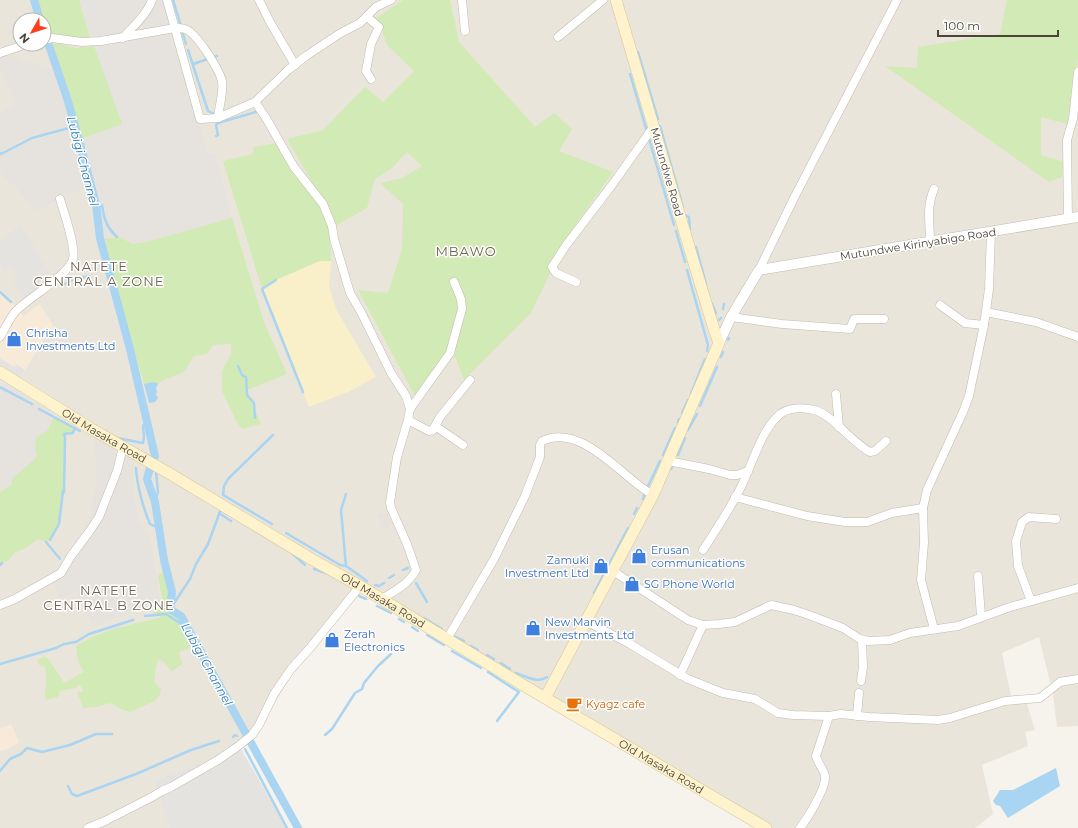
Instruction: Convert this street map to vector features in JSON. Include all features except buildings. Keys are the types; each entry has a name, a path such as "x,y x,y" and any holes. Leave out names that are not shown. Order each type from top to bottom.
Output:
{"main road":[{"name":"Mutundwe Road","path":"616,0 696,272 719,343"},
{"path":"545,698 653,496 719,343"},
{"name":"Old Masaka Road","path":"0,372 90,428 382,599 545,698 766,828"}],"street":[{"path":"122,38 148,10 152,0"},
{"path":"167,0 200,119 218,118 255,102 295,65 339,34 367,17 373,4 391,0"},
{"path":"259,0 295,65"},
{"path":"462,0 465,31"},
{"path":"558,37 603,0"},
{"path":"719,343 731,317 758,270 897,0"},
{"path":"367,17 379,27 371,44 366,71 371,79"},
{"path":"52,39 82,42 102,41 175,28 185,29 190,32 210,56 222,80 218,118"},
{"path":"0,53 12,49"},
{"path":"1075,218 1068,140 1073,119 1078,72"},
{"path":"255,102 266,118 294,167 323,204 332,226 334,239 350,293 391,373 406,396 410,409"},
{"path":"576,282 556,273 552,267 567,244 612,185 654,126"},
{"path":"930,242 928,215 930,199 934,189"},
{"path":"0,337 16,311 51,283 69,266 72,260 73,250 60,199"},
{"name":"Mutundwe Kirinyabigo Road","path":"758,270 1075,218"},
{"path":"934,629 921,580 924,543 923,508 927,490 969,396 986,312 989,289 991,232"},
{"path":"382,599 404,584 411,578 416,570 407,544 391,508 390,502 397,457 410,409 450,353 462,309 461,299 454,282"},
{"path":"940,305 965,323 984,325"},
{"path":"986,312 1036,322 1078,337"},
{"path":"731,317 782,324 838,329 850,329 854,320 884,319"},
{"path":"408,420 429,431 432,430 440,417 470,380"},
{"path":"836,394 839,427"},
{"path":"703,550 735,497 771,424 777,416 788,409 813,410 819,412 870,452 875,451 886,441"},
{"path":"435,426 463,445"},
{"path":"447,639 452,628 494,559 525,496 540,458 540,445 542,441 556,438 567,438 585,443 653,496"},
{"path":"0,605 15,599 61,573 71,556 90,532 99,517 116,477 123,447"},
{"path":"668,461 709,469 730,475 738,475 748,471"},
{"path":"735,497 807,516 860,523 892,513 923,508"},
{"path":"1031,602 1018,566 1016,542 1018,535 1022,522 1029,517 1056,519"},
{"path":"613,571 688,620 703,625 735,622 771,606 794,610 843,628 868,642 890,640 910,633 958,626 981,616 1078,588"},
{"path":"978,576 981,616"},
{"path":"88,828 171,787 218,760 249,738 263,718 274,694 291,669 360,586"},
{"path":"586,621 630,644 680,675 700,685 723,693 755,699 769,709 778,713 794,715 829,716 842,714 938,720 950,718 1005,701 1040,698 1060,682 1078,679"},
{"path":"680,675 703,625"},
{"path":"861,681 863,667 862,640"},
{"path":"857,716 859,693"},
{"path":"800,828 814,808 826,778 824,771 817,762 816,756 829,716"}],"shaded area":[{"path":"0,0 1078,0 1078,726 1057,727 1053,695 1039,637 1002,653 1012,701 1025,697 1035,730 1025,732 1028,746 982,765 993,814 975,828 760,828 362,589 294,671 255,737 234,754 274,828 0,828"},
{"path":"79,0 165,0 172,25 90,38"},
{"path":"173,30 208,155 215,153 232,218 150,241 132,244 120,237 105,239 98,202 81,139 121,123 94,46"},
{"path":"8,54 27,63 54,69 73,128 70,126 29,137 21,140 1,153 0,113 17,103 0,69 0,56"},
{"path":"70,129 75,132 90,187 69,193 36,212 13,183 9,184 0,171 0,154 33,140"},
{"path":"21,225 52,277 24,300 14,285 17,282 13,268 4,271 0,265 0,241"},
{"path":"0,292 16,307 0,333"},
{"path":"40,304 54,327 45,337 20,379 0,366 0,342 17,314 21,312 23,316"},
{"path":"0,358 14,367 16,364 25,370 20,379 0,367"},
{"path":"7,383 33,401 55,413 47,430 49,430 35,444 37,457 12,485 0,491 0,389"},
{"path":"93,437 107,442 133,459 133,487 138,519 150,538 160,600 94,627 76,592 60,598 55,584 71,560 92,511 96,482 96,463"},
{"path":"388,513 391,524 388,529 384,529 381,526 377,514"},
{"path":"11,724 19,742 10,748 0,751 0,728"},
{"path":"241,749 287,828 170,828 154,781"}],"green space":[{"path":"37,0 79,0 90,38 52,36 52,12 41,12"},
{"path":"403,0 450,0 459,42 535,127 554,113 572,129 559,151 613,172 569,234 531,313 464,380 455,356 415,396 358,290 388,293 402,249 403,204 380,183 402,178 422,166 407,152 391,169 375,179 367,208 337,225 287,139 323,130 365,87 383,102 414,71 388,46 376,18"},
{"path":"1007,0 1078,0 1078,59 1067,124 1041,117 1041,155 1064,162 1062,177 1049,182 885,66 917,68 918,47 1000,34"},
{"path":"52,42 75,48 94,46 122,124 81,139 52,47"},
{"path":"277,143 312,193 330,227 331,261 320,261 276,280 262,289 223,161 253,154 253,147"},
{"path":"232,218 264,322 287,374 247,390 261,424 242,429 237,423 222,391 222,371 231,354 231,344 213,345 207,354 194,356 184,372 158,384 153,382 144,384 125,319 105,239 120,237 132,244 150,241"},
{"path":"54,417 75,428 73,433 64,434 63,494 58,524 53,535 46,542 38,539 24,549 14,553 9,560 0,564 0,492 12,485 12,479 37,457 35,444 36,437 47,431"},
{"path":"166,569 172,592 170,609 181,616 184,622 182,630 191,648 179,652 182,664 173,671 159,659 156,666 154,682 161,689 160,694 155,701 130,712 110,703 96,707 83,708 77,691 80,693 83,691 81,686 78,685 76,688 60,691 58,697 45,700 45,667 39,665 37,660 45,656 50,661 64,683 84,672 78,662 76,646 106,631 161,617 153,613 163,602 158,576"}],"sand":[{"path":"320,261 331,261 329,287 337,311 376,377 348,392 309,407 262,289 276,280"}],"water":[{"path":"154,382 158,384 156,388 156,395 158,398 155,402 149,403 144,384"},
{"path":"1056,768 1060,786 1008,818 1000,806 996,805 993,801 1000,790 1013,790"}],"waterway":[{"name":"Lubigi Channel","path":"34,0 38,12"},
{"path":"173,0 181,26"},
{"path":"182,31 186,44"},
{"path":"188,50 208,111 214,114"},
{"name":"Lubigi Channel","path":"51,52 68,101 86,166 96,205 100,238 130,349 155,456"},
{"path":"638,52 658,119"},
{"path":"193,64 217,56"},
{"path":"630,74 647,132"},
{"path":"216,136 218,135 216,125 218,123 256,112"},
{"path":"660,126 683,207"},
{"path":"0,153 1,154 32,138 69,128 77,132"},
{"path":"649,139 674,225"},
{"path":"96,208 102,205 106,223 117,237"},
{"path":"685,215 689,217 690,229"},
{"path":"676,231 685,262"},
{"path":"696,247 706,284"},
{"path":"687,270 708,345 707,351"},
{"path":"65,284 72,280 89,276"},
{"path":"276,280 262,289 303,392"},
{"path":"0,292 11,302"},
{"path":"712,304 716,313"},
{"path":"723,309 724,304"},
{"path":"721,357 723,352"},
{"path":"691,394 705,359"},
{"path":"238,366 242,375 246,377 247,395 254,403 255,418"},
{"path":"700,406 717,367"},
{"path":"0,387 32,404"},
{"path":"682,413 688,400"},
{"path":"39,409 80,431"},
{"path":"688,430 697,414"},
{"path":"117,438 143,443 143,426 147,422"},
{"path":"50,540 59,524 63,491 64,492 64,434 73,433 75,428"},
{"path":"663,455 675,428"},
{"path":"272,524 223,495 224,486 228,479 273,435"},
{"path":"678,455 685,438"},
{"path":"647,488 660,461"},
{"path":"671,469 674,463"},
{"path":"136,468 139,489 147,518 150,524 158,528"},
{"name":"Lubigi Channel","path":"150,468 147,479 155,502 164,560 172,592 170,609 181,616 298,828"},
{"path":"155,502 158,492 156,471"},
{"path":"346,494 341,510 346,566 367,581"},
{"path":"643,499 644,495"},
{"path":"634,514 637,508"},
{"path":"170,609 190,579 196,564 208,544 221,509"},
{"path":"219,513 231,521"},
{"path":"594,593 628,528"},
{"path":"286,533 340,565 346,566"},
{"path":"46,542 60,559"},
{"path":"293,554 305,565"},
{"path":"0,564 2,563 0,565"},
{"path":"403,570 408,568"},
{"path":"314,569 329,574"},
{"path":"389,578 394,575"},
{"path":"375,585 379,586 384,583"},
{"path":"416,583 427,602"},
{"path":"359,596 366,599"},
{"path":"377,606 391,613"},
{"path":"145,616 166,614 186,627"},
{"path":"424,618 442,629"},
{"path":"399,619 404,622"},
{"path":"0,664 56,648 64,644 76,642 89,634 133,620"},
{"path":"412,627 418,631"},
{"path":"427,635 444,645"},
{"path":"452,635 464,641"},
{"path":"471,646 478,650"},
{"path":"452,651 481,668"},
{"path":"325,735 332,729 355,693 362,689 364,683 378,666 391,654"},
{"path":"487,655 494,659"},
{"path":"501,663 510,669"},
{"path":"488,672 519,692 497,721"},
{"path":"516,673 536,680 547,677"},
{"path":"0,771 10,759 21,754 27,748 42,752 70,745 96,734 112,734"},
{"path":"233,737 235,735 237,736"},
{"path":"68,786 72,794 77,796 136,774 191,750 219,741"},
{"path":"245,749 287,828"}],"place":[{"name":"Chrisha Investments Ltd","path":"14,339"},
{"name":"Erusan communications","path":"639,556"},
{"name":"Zamuki Investment Ltd","path":"601,566"},
{"name":"SG Phone World","path":"632,584"},
{"name":"New Marvin Investments Ltd","path":"533,628"},
{"name":"Zerah Electronics","path":"332,640"},
{"name":"Kyagz cafe","path":"574,704"}],"district":[{"name":"MBAWO","path":"466,251"},
{"name":"NATETE CENTRAL A ZONE","path":"99,274"},
{"name":"NATETE CENTRAL B ZONE","path":"109,598"}]}
